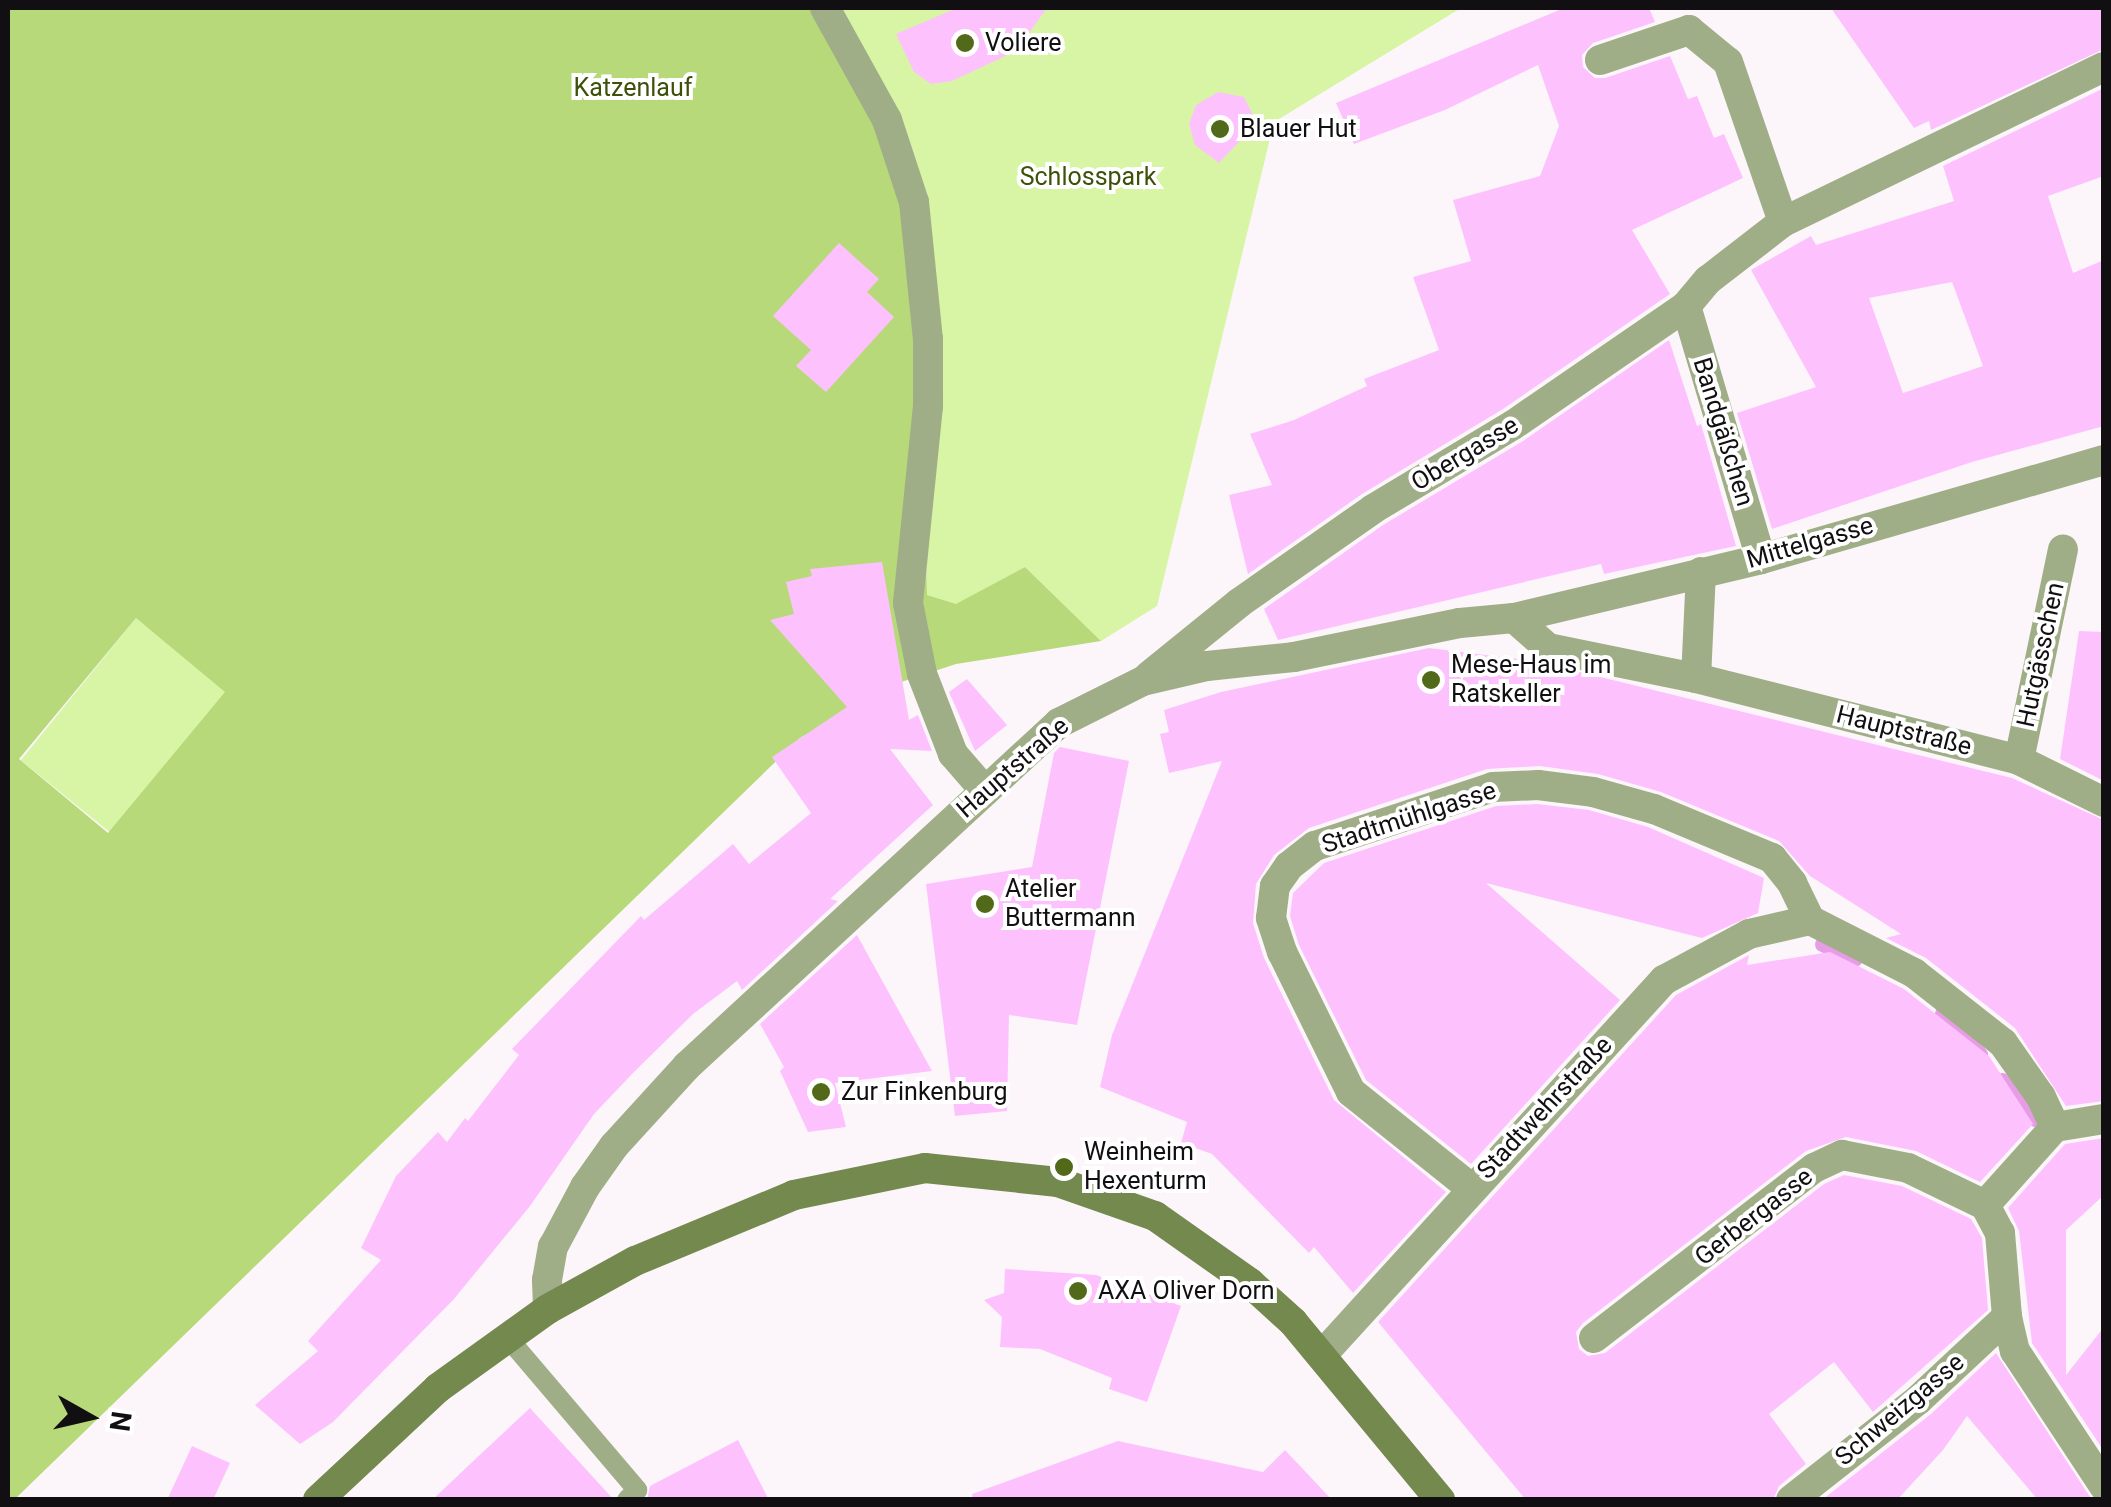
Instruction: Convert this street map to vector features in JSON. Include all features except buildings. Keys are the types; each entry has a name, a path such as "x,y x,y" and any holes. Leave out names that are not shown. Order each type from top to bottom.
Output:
{"main road":[{"path":"318,1500 433,1392 548,1309 635,1261 794,1195 886,1173 969,1170 1058,1182 1155,1216 1250,1283 1322,1355 1440,1500"}],"street":[{"path":"824,8 887,120 914,202 928,339 928,406 908,604 922,674 953,754 985,791"},
{"path":"1600,60 1689,30 1728,62 1783,222"},
{"name":"Obergasse","path":"1142,682 1240,603 1373,509 1513,425 1686,306 1708,280 1783,222 2104,66"},
{"name":"Bandgäßchen","path":"1686,306 1761,559"},
{"name":"Mittelgasse","path":"1514,618 1761,559 2104,460"},
{"name":"Hutgässchen","path":"2019,760 2063,550"},
{"path":"1696,678 1701,572"},
{"name":"Hauptstraße","path":"548,1309 553,1247 585,1188 614,1146 687,1066 1059,723 1142,682 1207,666 1294,657 1460,623 1514,618 1548,648 1696,678 2019,760 2104,802"},
{"name":"Stadtmühlgasse","path":"1471,1188 1351,1092 1282,952 1272,918 1275,886 1289,866 1315,846 1493,787 1538,785 1593,792 1654,808 1744,843 1772,858 1792,883 1810,920"},
{"path":"1810,920 1914,973 2003,1043 2041,1098 2055,1127"},
{"name":"Stadtwehrstraße","path":"1322,1355 1664,980 1749,934 1810,920"},
{"path":"2104,1119 2055,1127 1986,1204 2000,1233 2007,1317 2015,1351 2104,1486"},
{"name":"Gerbergasse","path":"1594,1338 1814,1168 1842,1155 1908,1168 1986,1204"},
{"name":"Schweizgasse","path":"1792,1500 1918,1400 2007,1317"}],"lane":[{"path":"508,1337 637,1490 627,1500"}],"green space":[{"name":"Katzenlauf","path":"8,8 836,8 918,174 927,595 956,604 1025,567 1101,641 956,664 895,684 800,738 15,1499 8,1500","holes":["136,618 225,692 108,833 19,759"]},
{"name":"Schlosspark","path":"836,8 1461,8 1274,122 1157,606 1101,641 1025,567 956,605 927,595 927,560"},
{"path":"136,618 227,692 112,834 21,760"}],"waterway":[{"path":"1822,944 1855,959"},
{"path":"1942,1013 1980,1054"},
{"path":"2002,1080 2035,1119"}],"place":[{"name":"Voliere","path":"965,43"},
{"name":"Blauer Hut","path":"1220,129"},
{"name":"Mese-Haus im Ratskeller","path":"1431,680"},
{"name":"Atelier Buttermann","path":"985,904"},
{"name":"Zur Finkenburg","path":"821,1092"},
{"name":"Weinheim Hexenturm","path":"1064,1167"},
{"name":"AXA Oliver Dorn","path":"1078,1291"}]}
